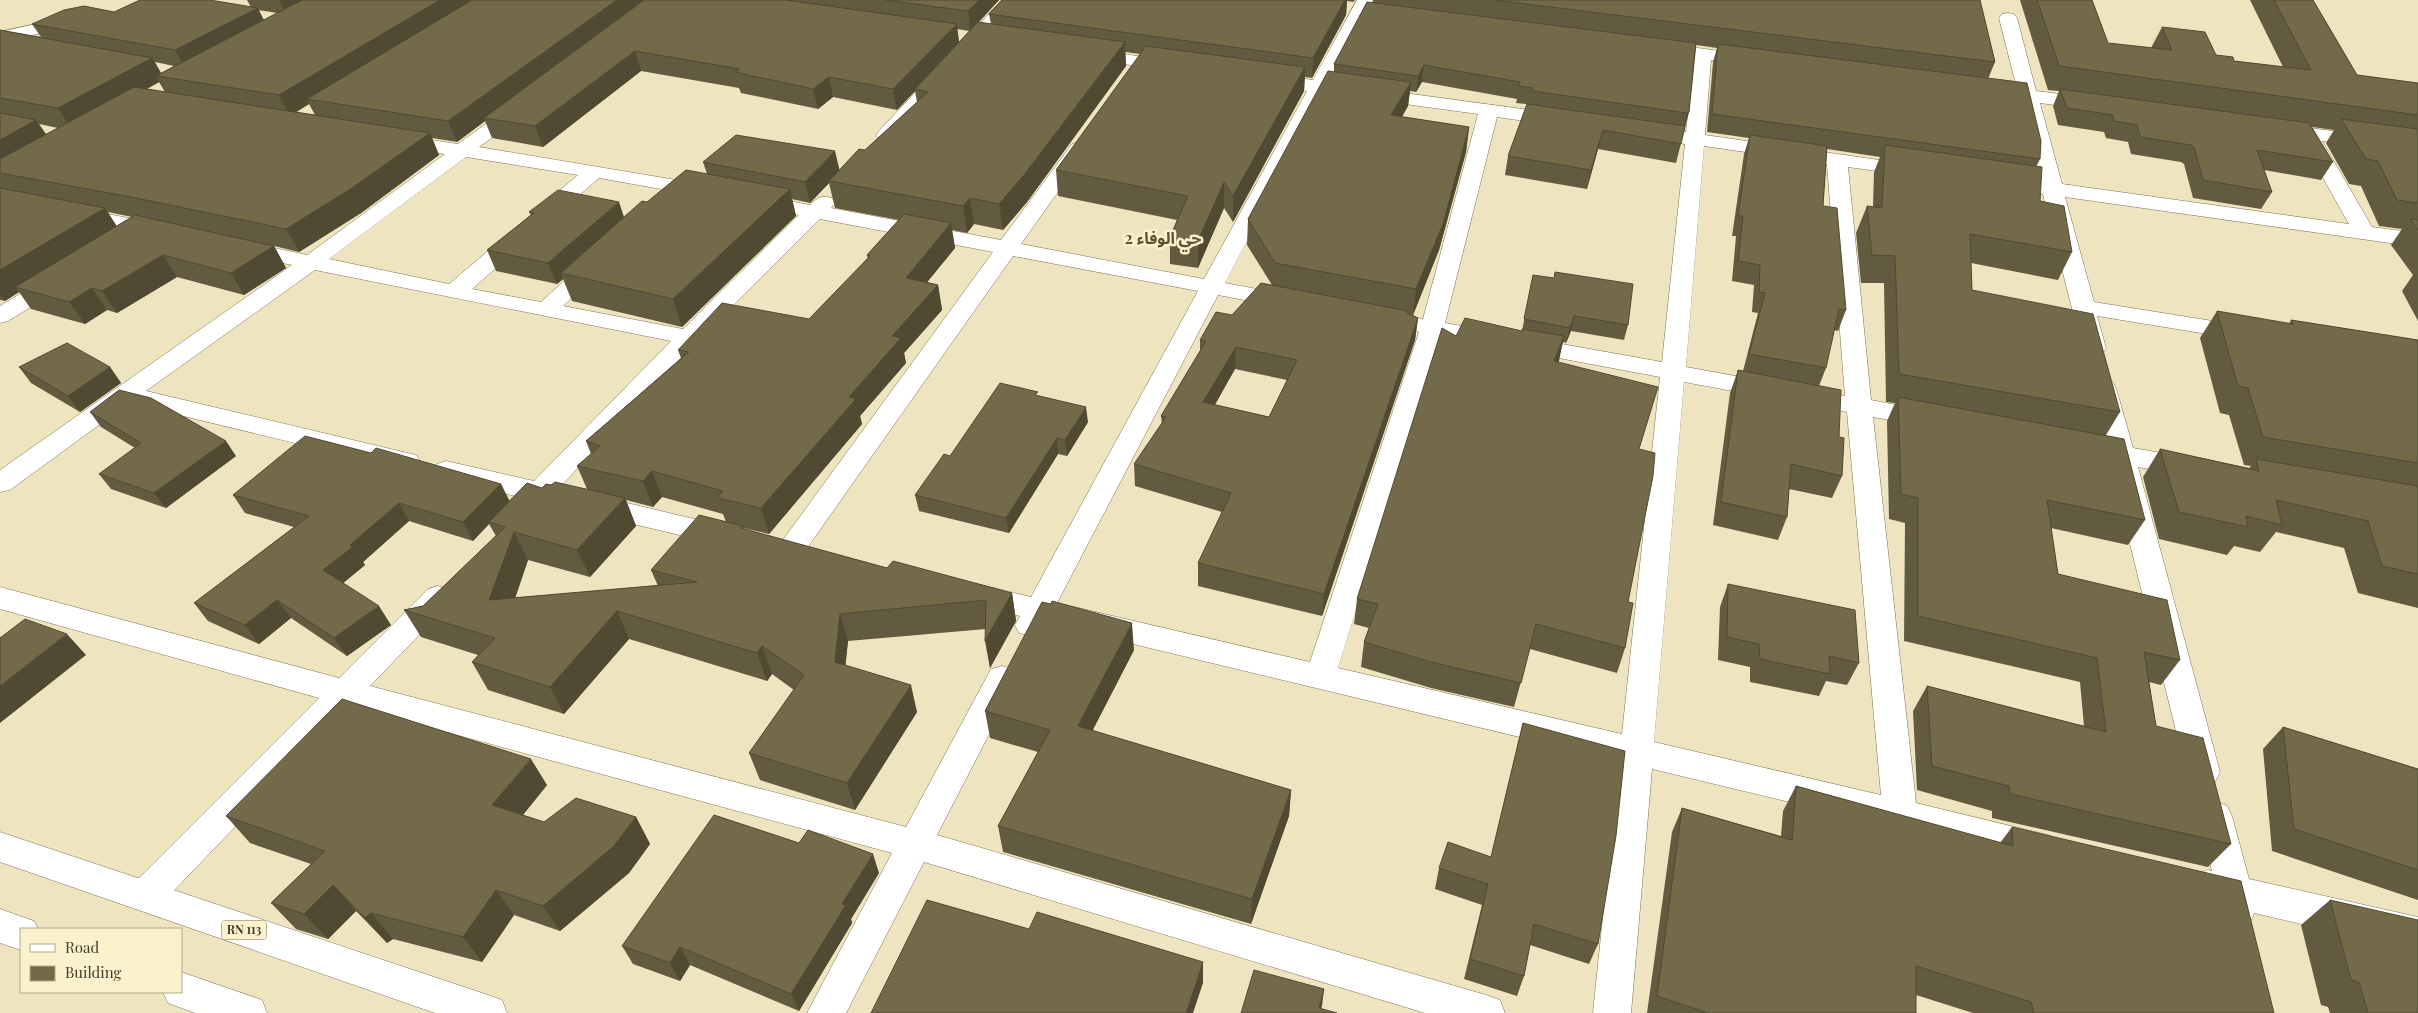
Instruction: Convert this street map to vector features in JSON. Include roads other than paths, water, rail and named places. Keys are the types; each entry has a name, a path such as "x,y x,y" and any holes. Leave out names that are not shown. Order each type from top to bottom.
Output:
{"street":[{"path":"869,154 1011,0"},
{"path":"826,1013 1018,648 1362,7"},
{"path":"0,36 88,18"},
{"path":"2008,18 2244,930"},
{"path":"0,40 38,48"},
{"path":"1644,46 1772,63"},
{"path":"1072,52 1190,68"},
{"path":"1612,1013 1703,54"},
{"path":"1124,85 1141,62"},
{"path":"1250,77 1577,123"},
{"path":"1979,89 2115,107"},
{"path":"0,484 310,263 540,93"},
{"path":"1320,677 1432,328 1488,110"},
{"path":"2260,128 2418,148"},
{"path":"1626,130 1935,173"},
{"path":"124,394 805,555 1006,249 1090,132"},
{"path":"2308,134 2365,233"},
{"path":"377,138 682,186 1308,305"},
{"path":"1837,159 1858,407 1900,814"},
{"path":"454,292 595,171"},
{"path":"1984,180 2418,240"},
{"path":"512,521 688,337 816,212 843,183"},
{"path":"660,206 682,186"},
{"path":"58,211 174,233"},
{"path":"121,242 145,227"},
{"path":"223,244 454,292 688,337"},
{"path":"545,310 610,251"},
{"path":"0,316 73,272"},
{"path":"2083,307 2270,337"},
{"path":"1356,314 1946,423"},
{"path":"2073,446 2217,472"},
{"path":"145,896 347,693 457,578"},
{"path":"953,589 2063,852"},
{"path":"0,598 347,693 915,844 1486,1013"},
{"name":"RN 113","path":"0,847 488,1013"},
{"path":"2177,879 2418,934"},
{"path":"0,926 20,933"},
{"path":"182,990 248,1013"}],"district":[{"name":"حي الوفاء 2","path":"1163,238"}]}
